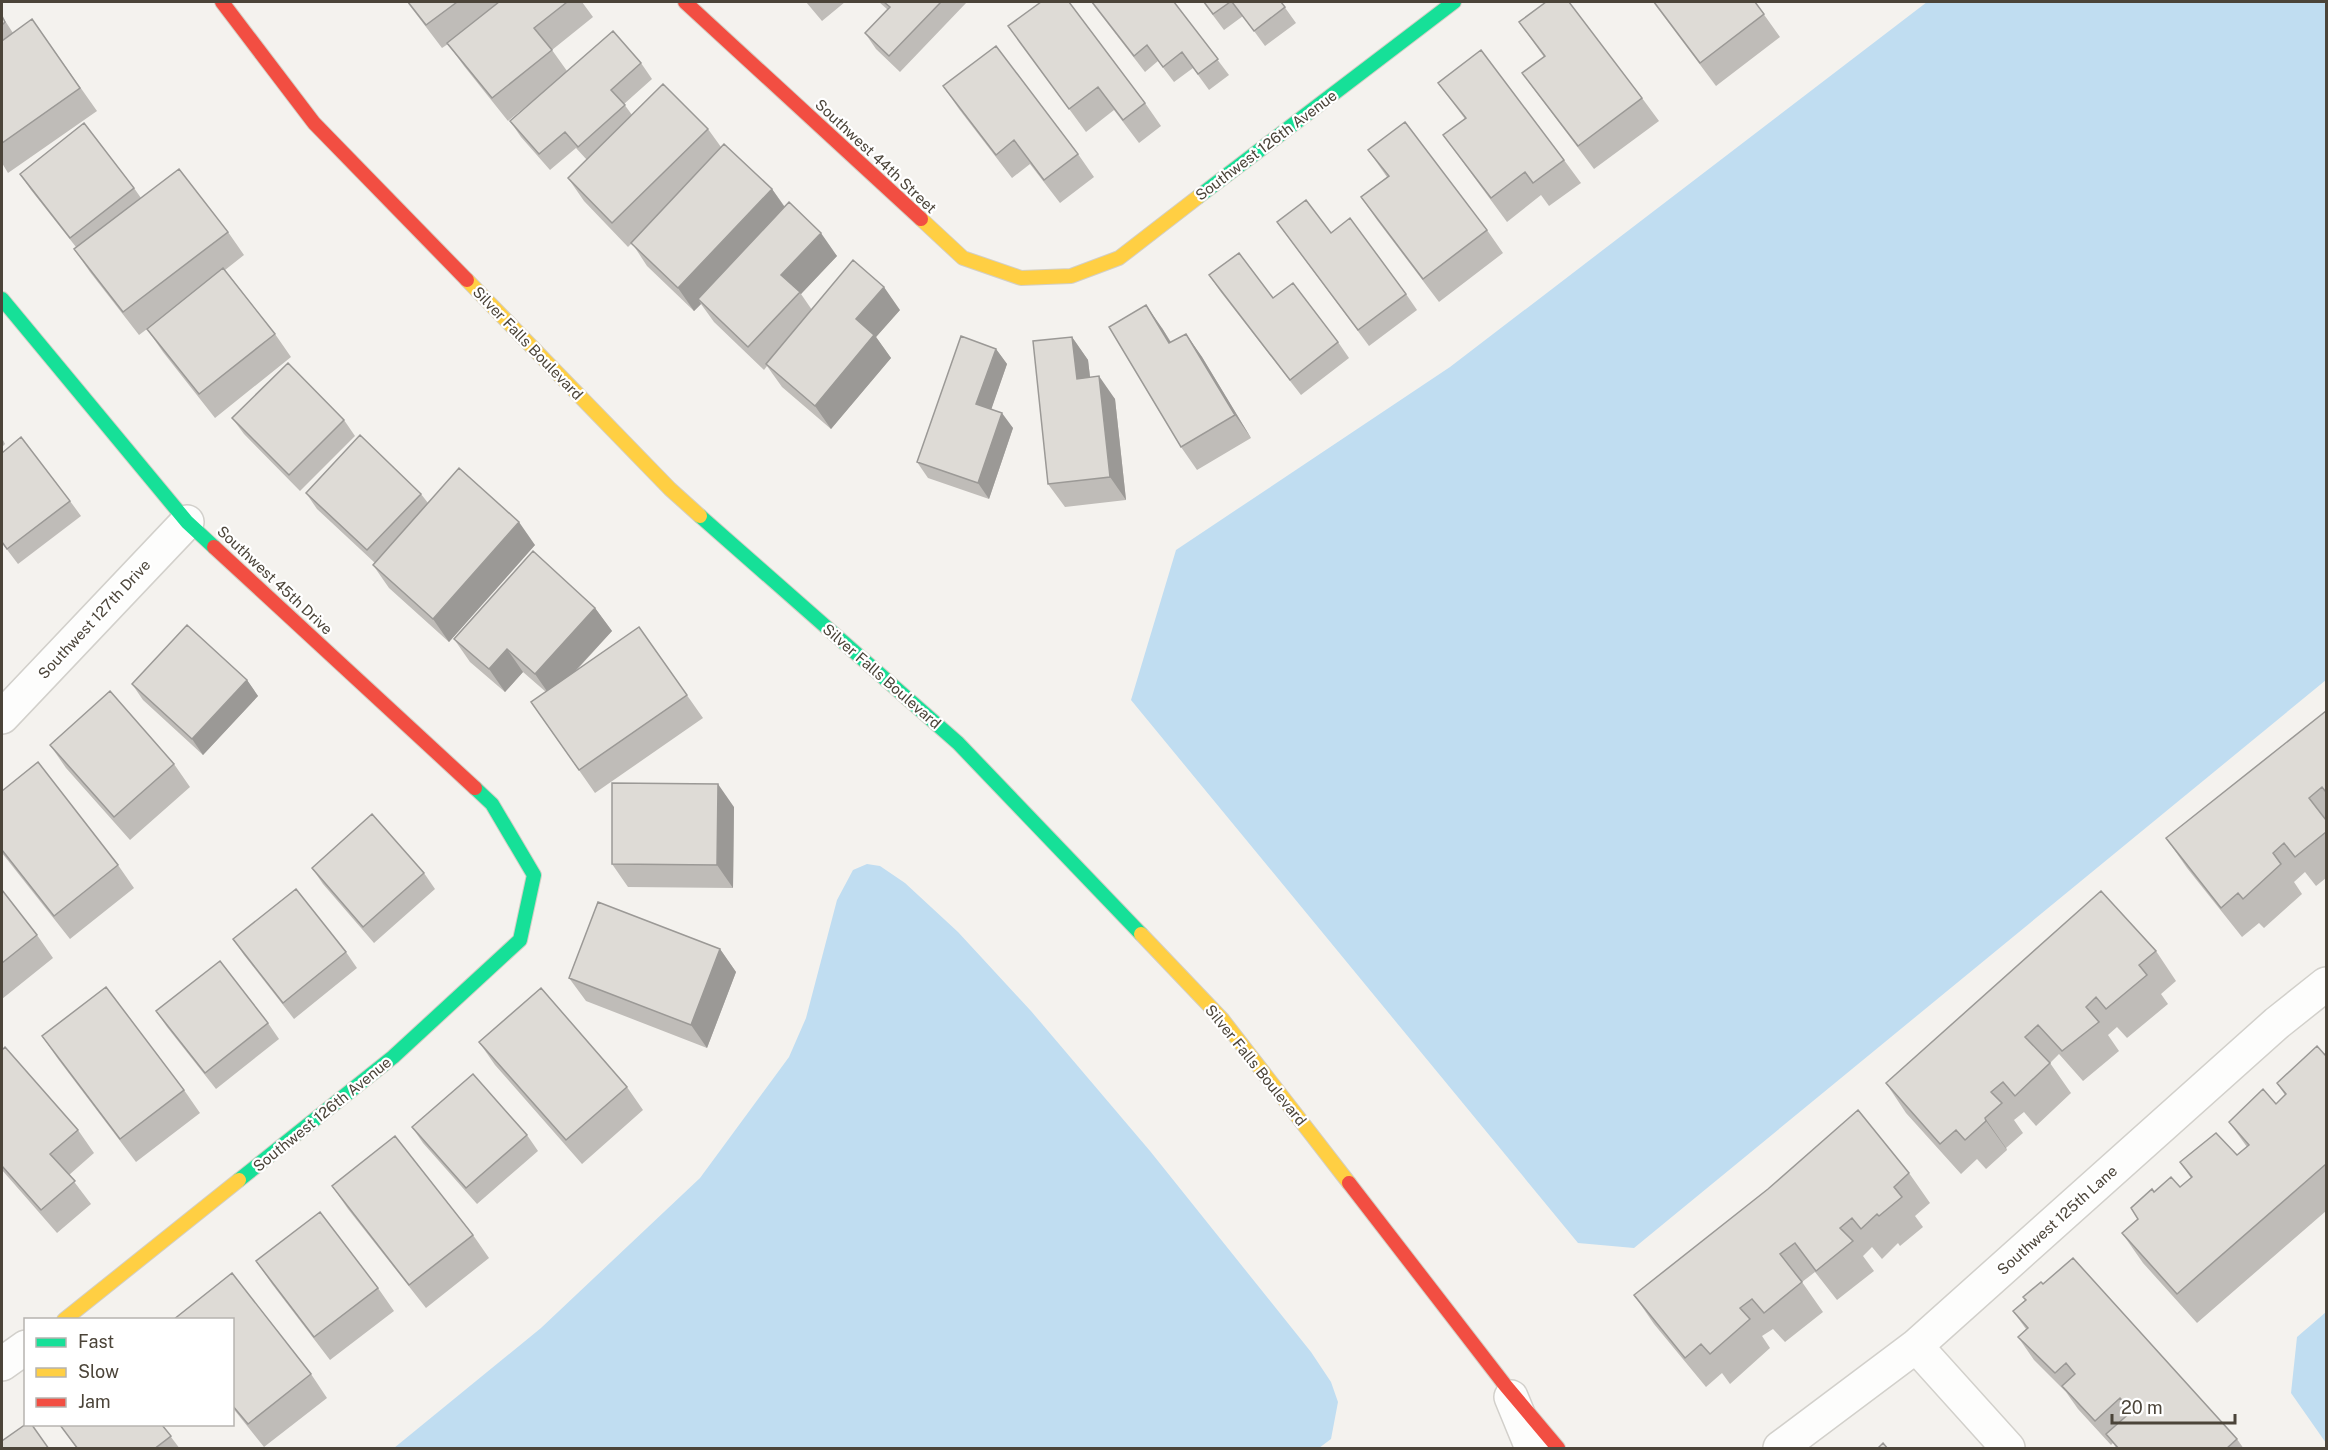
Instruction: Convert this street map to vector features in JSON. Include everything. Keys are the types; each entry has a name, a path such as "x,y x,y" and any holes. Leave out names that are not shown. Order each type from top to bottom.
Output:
{"street":[{"name":"Silver Falls Boulevard","path":"222,2 314,123 670,489 958,743 1222,1019 1505,1385 1558,1449"},
{"name":"Southwest 44th Street","path":"686,2 963,258 1021,278 1071,276"},
{"name":"Southwest 126th Avenue","path":"1071,276 1119,258 1454,2"},
{"name":"Southwest 45th Drive","path":"2,299 187,522 492,804 534,875"},
{"name":"Southwest 127th Drive","path":"2,717 187,522"},
{"name":"Southwest 126th Avenue","path":"67,1318 393,1057 520,940 534,875"},
{"name":"Southwest 125th Lane","path":"1780,1449 1916,1346 2277,1023 2326,984"},
{"path":"1916,1346 2008,1449"},
{"path":"2,1364 24,1348"},
{"name":"Silver Falls Boulevard","path":"1505,1385 1532,1449"}],"water":[{"path":"1927,2 2326,2 2326,680 1634,1248 1578,1243 1131,700 1176,550 1450,367"},
{"path":"867,864 880,866 905,883 958,932 1031,1011 1150,1151 1311,1352 1331,1382 1338,1402 1331,1439 1319,1448 394,1448 541,1328 700,1178 789,1057 806,1018 837,900 853,870"},
{"path":"2326,1312 2326,1443 2291,1393 2297,1337"}],"building":[{"path":"408,2 457,2 426,25"},
{"path":"499,2 567,2 534,28 552,50 492,98 447,43"},
{"path":"884,2 941,2 889,56 865,33 890,7"},
{"path":"1041,2 1069,2 1145,103 1123,120 1098,87 1069,109 1008,26"},
{"path":"1092,2 1174,2 1218,59 1198,74 1182,52 1163,67 1147,45 1134,56"},
{"path":"1204,2 1230,2 1213,14"},
{"path":"1232,2 1281,2 1285,7 1254,31"},
{"path":"1546,2 1569,2 1642,98 1578,146 1522,73 1545,56 1519,22"},
{"path":"1654,2 1755,2 1764,14 1700,63"},
{"path":"32,19 80,88 2,143 2,41"},
{"path":"613,31 641,63 611,90 625,105 578,147 565,132 539,154 510,121"},
{"path":"996,46 1078,154 1044,180 1014,140 996,155 943,86"},
{"path":"1481,50 1564,160 1533,183 1525,172 1491,198 1443,135 1466,118 1438,83"},
{"path":"663,84 708,129 612,223 568,178"},
{"path":"1405,122 1487,230 1423,279 1361,197 1389,176 1368,150"},
{"path":"84,123 134,188 70,238 20,174"},
{"path":"724,144 772,189 678,288 631,243"},
{"path":"179,169 228,232 123,312 74,249"},
{"path":"1306,200 1331,233 1350,218 1406,294 1358,330 1277,222"},
{"path":"789,202 821,233 781,275 800,292 748,347 698,299"},
{"path":"1239,253 1273,298 1293,283 1338,342 1290,380 1209,275"},
{"path":"853,260 884,287 856,319 874,335 815,406 766,364"},
{"path":"223,268 275,334 199,394 147,329"},
{"path":"1146,305 1169,343 1186,334 1235,415 1181,447 1109,327"},
{"path":"961,336 996,349 976,404 1002,413 978,483 917,462"},
{"path":"1072,337 1077,379 1099,376 1110,477 1048,484 1033,341"},
{"path":"288,363 344,420 289,475 232,418"},
{"path":"360,435 421,494 367,550 306,493"},
{"path":"21,437 70,501 7,549 2,542 2,453"},
{"path":"459,468 519,522 433,619 373,565"},
{"path":"533,551 595,608 535,674 507,649 489,669 454,639"},
{"path":"187,625 247,680 192,739 132,684"},
{"path":"639,627 687,695 579,770 531,702"},
{"path":"110,691 174,764 114,817 50,745"},
{"path":"2326,711 2326,792 2322,787 2309,798 2326,820 2326,832 2295,857 2284,843 2273,853 2281,864 2243,899 2238,893 2221,908 2166,838"},
{"path":"38,762 118,865 54,916 2,850 2,791"},
{"path":"612,783 718,784 717,865 612,864"},
{"path":"372,814 424,873 363,927 312,868"},
{"path":"296,889 346,952 283,1003 233,939"},
{"path":"2,890 37,935 2,963"},
{"path":"2101,891 2156,951 2139,965 2147,975 2106,1009 2096,997 2086,1007 2099,1022 2062,1051 2038,1025 2025,1037 2050,1063 2015,1096 2003,1082 1991,1092 2002,1103 1985,1118 1986,1121 1965,1140 1956,1130 1940,1144 1886,1083"},
{"path":"598,902 720,949 691,1025 569,978"},
{"path":"220,961 268,1023 205,1073 156,1011"},
{"path":"106,987 184,1090 120,1139 42,1036"},
{"path":"541,988 627,1087 566,1140 479,1042"},
{"path":"2317,1046 2325,1055 2326,1053 2326,1164 2177,1294 2122,1233 2138,1219 2131,1208 2152,1189 2154,1192 2171,1177 2180,1187 2192,1177 2180,1162 2216,1133 2237,1155 2249,1145 2229,1122 2263,1089 2276,1104 2286,1094 2277,1083"},
{"path":"5,1047 78,1130 50,1154 75,1181 41,1210 2,1166 2,1050"},
{"path":"473,1074 527,1135 466,1188 412,1127"},
{"path":"1858,1110 1909,1173 1894,1187 1902,1197 1879,1216 1877,1214 1861,1229 1852,1218 1840,1228 1853,1241 1816,1271 1795,1243 1780,1254 1802,1282 1764,1313 1752,1299 1740,1308 1750,1319 1710,1354 1701,1344 1685,1358 1634,1295 1768,1189"},
{"path":"395,1136 473,1235 409,1285 332,1186"},
{"path":"320,1212 378,1288 314,1337 256,1261"},
{"path":"2073,1258 2237,1439 2226,1449 2119,1449 2106,1434 2132,1411 2120,1398 2095,1421 2062,1386 2075,1374 2066,1363 2055,1373 2018,1337 2028,1328 2013,1311 2026,1300 2023,1297 2041,1282 2043,1284"},
{"path":"232,1273 311,1374 248,1424 234,1407 234,1318 176,1318"},
{"path":"24,1425 33,1426 49,1449 2,1449 2,1441"},
{"path":"61,1426 163,1426 171,1436 154,1449 78,1449"},
{"path":"1883,1443 1888,1449 1877,1449"}],"traffic: fast":[{"path":"1198,197 1454,2"},
{"path":"2,299 187,522 214,547"},
{"path":"700,516 958,743 1141,934"},
{"path":"239,1180 393,1057 520,940 534,875 492,804 475,788"}],"traffic: slow":[{"path":"921,219 963,258 1021,278 1071,276 1119,258 1198,197"},
{"path":"467,280 670,489 700,516"},
{"path":"1141,934 1222,1019 1349,1183"},
{"path":"66,1318 239,1180"}],"traffic: jam":[{"path":"222,2 314,123 467,280"},
{"path":"685,2 921,219"},
{"path":"214,547 475,788"},
{"path":"1349,1183 1505,1385 1558,1448"}]}
